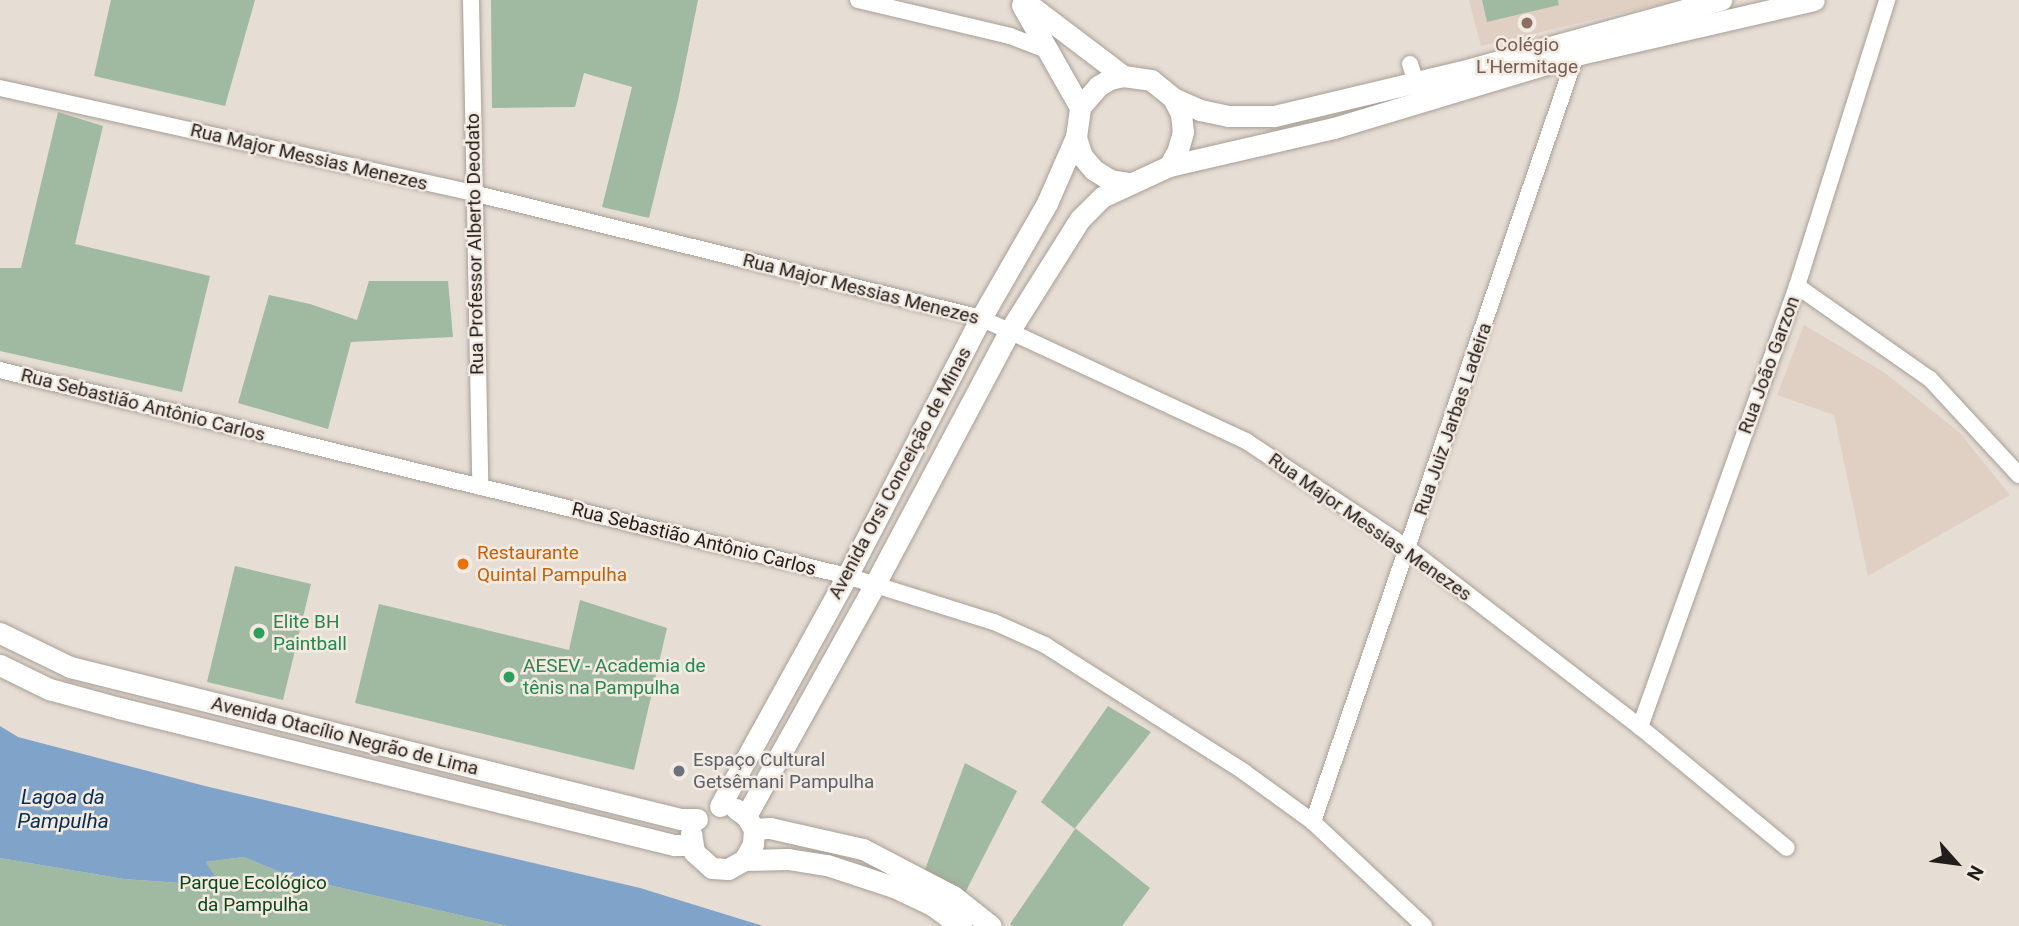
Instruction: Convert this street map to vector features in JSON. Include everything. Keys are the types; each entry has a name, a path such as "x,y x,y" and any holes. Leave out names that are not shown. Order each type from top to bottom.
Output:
{"street":[{"name":"Rua Professor Alberto Deodato","path":"471,0 480,487"},
{"path":"858,0 1010,36 1047,50"},
{"path":"1021,0 1080,107"},
{"path":"1021,0 1123,76 1151,80 1173,98 1200,110 1228,116 1275,116 1413,73 1721,0"},
{"path":"1123,76 1098,86 1080,107 1076,137 1082,156 1094,170 1110,180 1129,183 1168,166 1334,128 1576,55 1814,0"},
{"name":"Rua João Garzon","path":"1640,727 1797,286 1887,0"},
{"name":"Rua Juiz Jarbas Ladeira","path":"1314,822 1576,55"},
{"name":"Rua Major Messias Menezes","path":"0,88 473,193 981,318 1010,330 1246,440 1409,549 1640,727 1787,848"},
{"path":"1168,166 1178,150 1182,132 1181,114 1173,98"},
{"name":"Avenida Orsi Conceição de Minas","path":"720,806 847,576 981,318 1047,203 1076,137"},
{"name":"Avenida Orsi Conceição de Minas","path":"750,823 1010,330 1080,219 1102,197 1129,183"},
{"path":"1797,286 1930,379 2019,475"},
{"name":"Rua Sebastião Antônio Carlos","path":"0,370 847,576 994,622 1045,645 1153,711 1314,822 1424,926"},
{"name":"Avenida Otacílio Negrão de Lima","path":"0,633 70,667 680,819 697,819"},
{"name":"Avenida Otacílio Negrão de Lima","path":"0,665 49,689 119,708 674,845 691,845"},
{"path":"961,926 932,905 894,887 827,865 788,859 744,860 728,869 712,868 699,859 691,845 690,836 697,819 711,808 730,807 750,823 863,849 953,896 991,926"},
{"path":"744,860 753,844 750,823"}],"shaded area":[{"name":"Colégio L'Hermitage","path":"1469,0 1677,0 1481,46"},
{"path":"1804,325 1885,373 1960,433 2010,495 1868,576 1834,415 1777,395"}],"green space":[{"path":"111,0 255,0 225,106 94,76"},
{"path":"491,0 698,0 678,100 649,218 602,207 632,87 584,73 575,107 492,108"},
{"path":"1482,0 1558,0 1559,5 1487,22"},
{"path":"58,112 103,126 75,244 210,276 182,392 0,351 0,268 21,268"},
{"path":"369,281 448,281 453,337 351,342 328,429 238,403 269,295 310,304 357,320"},
{"name":"Elite BH Paintball","path":"235,566 311,584 283,700 207,682"},
{"name":"AESEV - Academia de tênis na Pampulha","path":"580,600 667,628 634,770 355,703 379,604 569,650"},
{"path":"1108,706 1151,732 1075,828 1150,888 1122,926 1013,926 1010,924 1075,829 1041,802"},
{"path":"965,763 1017,791 965,893 924,872"},
{"name":"Parque Ecológico da Pampulha","path":"244,857 290,876 507,926 0,926 0,858 124,879 220,886 206,862"}],"water":[{"name":"Lagoa da Pampulha","path":"0,726 18,737 205,786 640,888 763,926 507,926 290,876 244,857 206,862 221,886 124,879 0,858"}],"place":[{"name":"Colégio L'Hermitage","path":"1527,23"},
{"name":"Restaurante Quintal Pampulha","path":"463,564"},
{"name":"Elite BH Paintball","path":"259,633"},
{"name":"AESEV - Academia de tênis na Pampulha","path":"509,677"},
{"name":"Espaço Cultural Getsêmani Pampulha","path":"679,771"}]}
